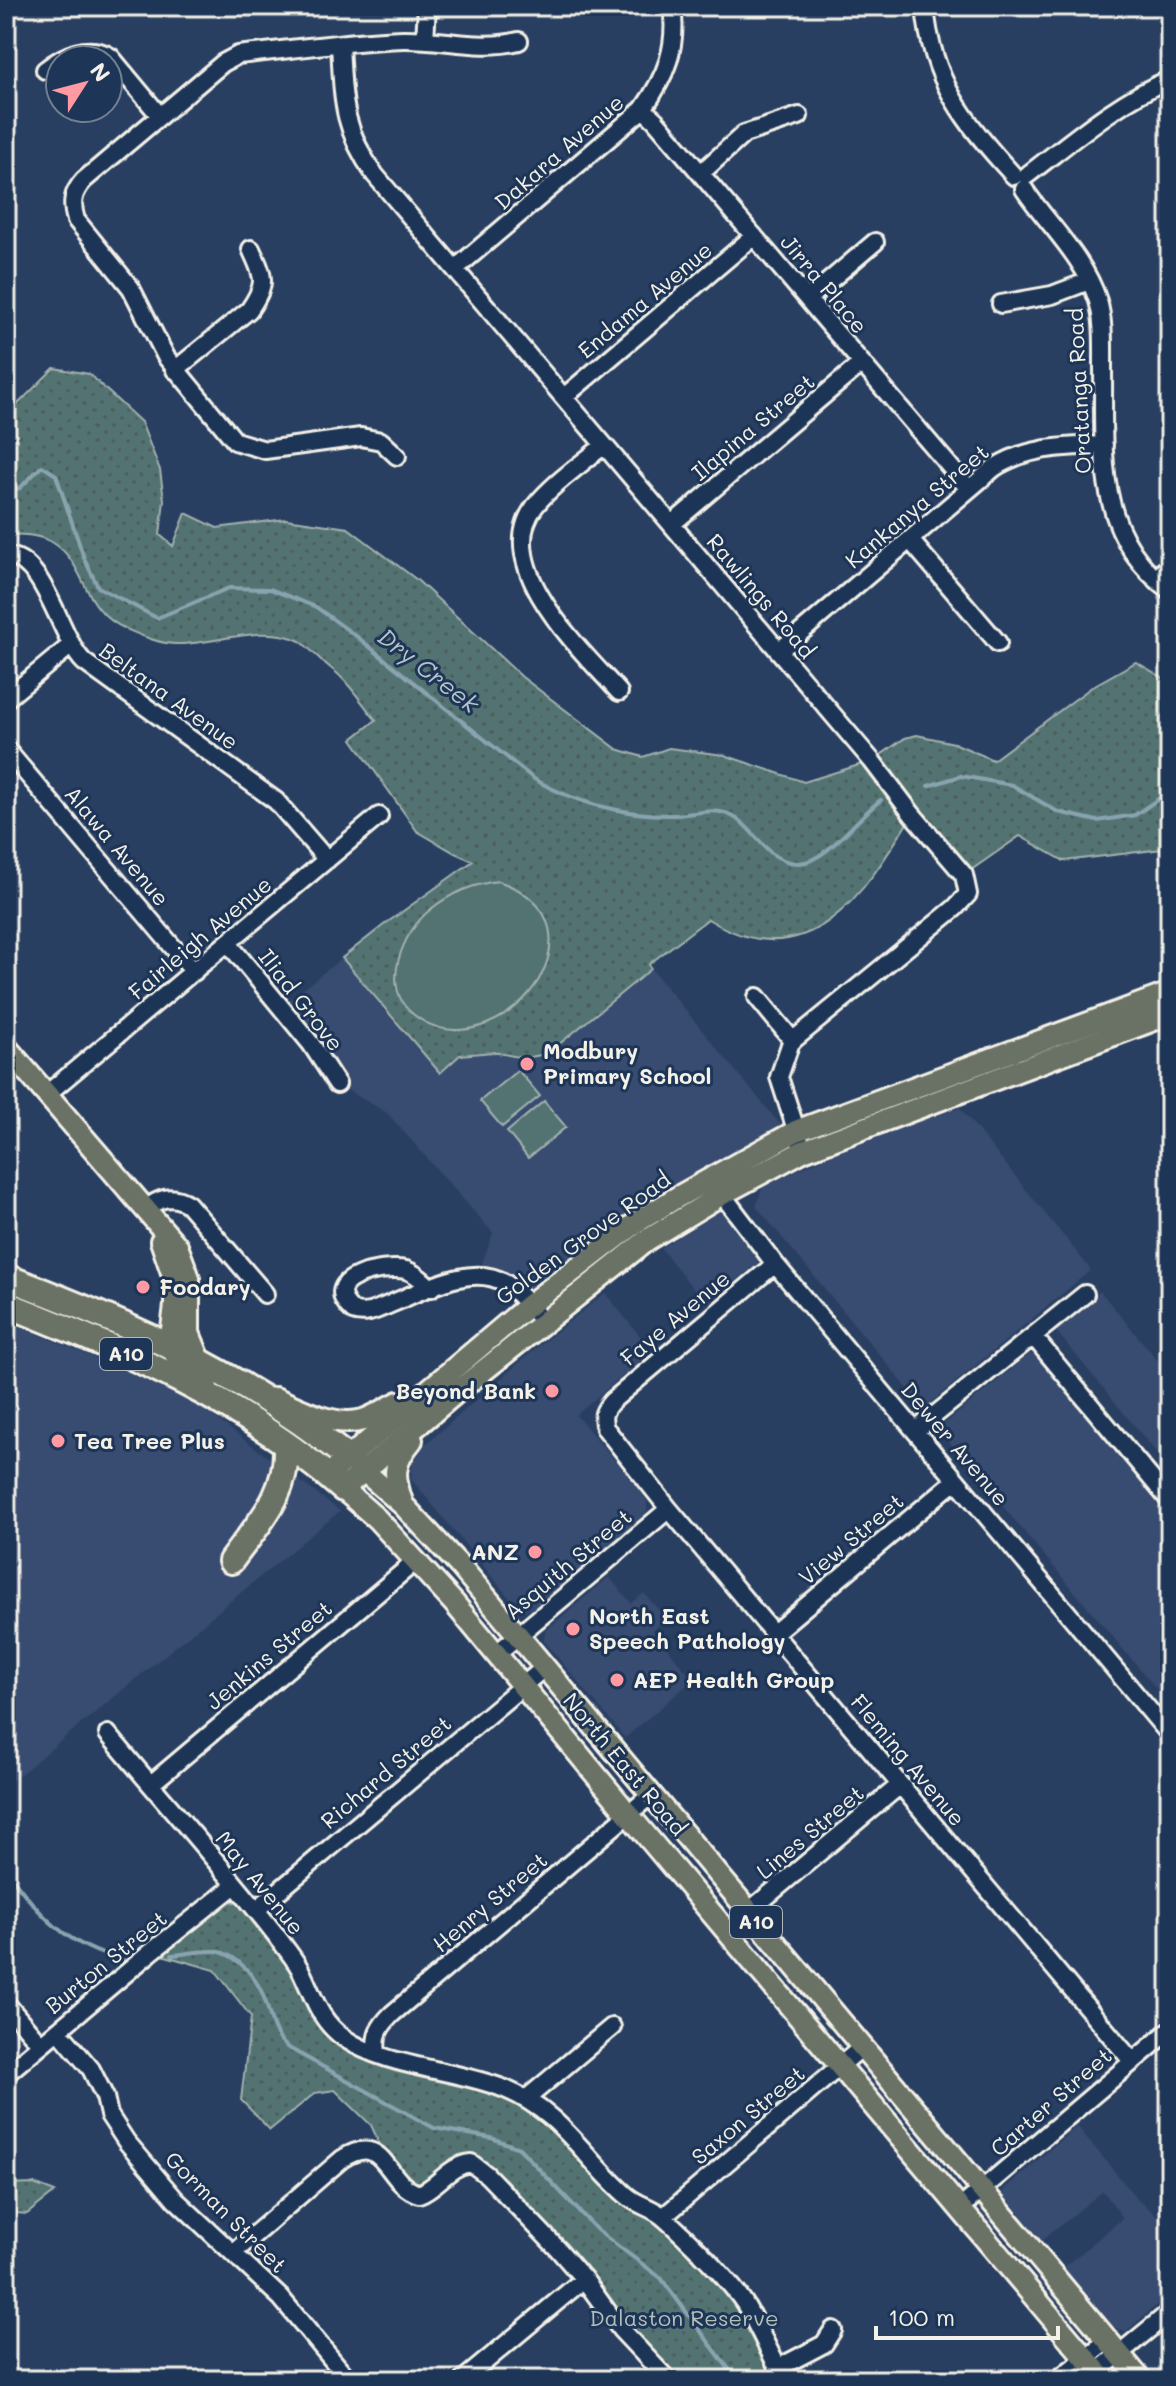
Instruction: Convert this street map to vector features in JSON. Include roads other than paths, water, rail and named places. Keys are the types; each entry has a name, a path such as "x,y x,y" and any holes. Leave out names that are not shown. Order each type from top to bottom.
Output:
{"highway":[{"name":"North East Road","path":"6,1277 94,1310 200,1360 281,1408 356,1464"},
{"name":"North East Road","path":"6,1304 120,1351 211,1396 286,1445 335,1483"},
{"path":"231,1561 279,1494 286,1469 286,1445"}],"main road":[{"name":"Golden Grove Road","path":"356,1464 437,1409 647,1240 796,1131 1170,993"},
{"name":"Golden Grove Road","path":"335,1483 429,1387 637,1222 803,1151 1170,1014"},
{"path":"6,1034 48,1093"},
{"path":"6,1047 144,1210 168,1234 185,1262 190,1290 188,1327 200,1360"},
{"path":"144,1210 166,1251 175,1281 170,1345 181,1365 241,1414"},
{"path":"242,1384 318,1416 341,1421 360,1421 429,1387"},
{"path":"403,1505 395,1472 397,1462 437,1409"},
{"name":"North East Road","path":"356,1464 403,1505 460,1566 1141,2380"},
{"name":"North East Road","path":"335,1483 377,1519 417,1560 1095,2370"}],"street":[{"path":"425,40 427,6"},
{"name":"Dakara Avenue","path":"455,269 643,109 661,83 670,59 674,29 672,6"},
{"name":"Oratanga Road","path":"925,6 933,54 958,110 1021,180 1043,217 1073,251 1099,303 1107,494 1114,519 1134,556 1170,591"},
{"path":"397,456 381,441 361,437 265,450 243,446 223,428 166,357 131,288 76,220 73,196 84,180 231,58 407,39 499,46 519,41"},
{"name":"Rawlings Road","path":"340,44 347,117 356,147 375,175 779,651 964,875 968,894 955,908 793,1041"},
{"path":"124,73 160,116"},
{"path":"1021,180 1110,111 1140,91 1170,79"},
{"name":"Jirra Place","path":"643,109 969,489"},
{"path":"701,173 744,134 799,116"},
{"name":"Endama Avenue","path":"564,397 754,236"},
{"path":"808,299 875,242"},
{"path":"175,370 241,318 258,297 263,276 251,249"},
{"path":"1001,304 1052,295 1089,281"},
{"name":"Ilapina Street","path":"672,524 862,363"},
{"path":"604,445 536,505 527,519 522,541 528,574 557,620 619,692"},
{"name":"Kankanya Street","path":"779,651 969,489 1013,456 1055,448 1104,445"},
{"path":"910,540 998,643"},
{"name":"Beltana Avenue","path":"6,556 20,558 36,575 47,592 70,646 84,662 276,801 327,860"},
{"path":"1156,580 1170,564"},
{"path":"6,699 70,646"},
{"name":"Alawa Avenue","path":"6,749 194,972"},
{"name":"Fairleigh Avenue","path":"48,1093 379,816"},
{"name":"Iliad Grove","path":"228,943 311,1044 337,1084"},
{"path":"757,997 793,1041 779,1077 803,1151"},
{"name":"Dewer Avenue","path":"716,1187 775,1264 1170,1735"},
{"path":"144,1210 168,1197 188,1204 265,1294"},
{"name":"Faye Avenue","path":"605,1408 775,1264"},
{"path":"431,1288 414,1274 398,1270 358,1274 351,1277 343,1290 343,1297 346,1305 359,1313 370,1312 460,1277 478,1274 505,1283 544,1323"},
{"path":"915,1431 1085,1294"},
{"path":"1033,1336 1170,1501"},
{"name":"Fleming Avenue","path":"605,1408 602,1418 605,1428 669,1509 1132,2061"},
{"name":"View Street","path":"774,1633 956,1480"},
{"name":"Asquith Street","path":"496,1654 669,1509"},
{"name":"Jenkins Street","path":"151,1784 417,1560"},
{"name":"Richard Street","path":"256,1910 544,1668"},
{"name":"May Avenue","path":"108,1734 256,1910 301,1970 317,2008 329,2024 344,2038 377,2052 485,2082 526,2099 568,2132 627,2196 663,2217 739,2297 779,2375"},
{"name":"Lines Street","path":"748,1912 900,1785"},
{"name":"Henry Street","path":"377,2052 375,2040 378,2031 392,2014 651,1795"},
{"name":"Burton Street","path":"6,2074 235,1885"},
{"path":"6,2003 40,2044"},
{"path":"526,2099 612,2027"},
{"name":"Gorman Street","path":"58,2030 100,2083 116,2129 176,2200 281,2298 349,2380"},
{"name":"Carter Street","path":"960,2208 1170,2030"},
{"name":"Saxon Street","path":"663,2217 861,2048"},
{"path":"233,2253 342,2159 361,2149 370,2150 405,2186 419,2194 458,2166 471,2163 477,2165 584,2279 621,2330 668,2380"},
{"path":"463,2380 584,2279"},
{"path":"1057,2380 1095,2370 1113,2347 1170,2312"},
{"path":"779,2375 824,2344 833,2330"}],"waterway":[{"name":"Dry Creek","path":"6,491 20,488 42,466 56,475 84,558 98,587 157,618 229,588 270,589 316,607 534,779 582,801 617,810 652,814 725,813 745,825 777,857 799,863 810,861 831,847 881,800"},
{"name":"Dry Creek","path":"928,786 961,776 1012,785 1058,812 1097,821 1135,815 1170,791"},
{"path":"6,1869 42,1914 70,1937 86,1947 123,1960"},
{"path":"172,1955 225,1953 241,1963 259,1986 275,2032 287,2047 434,2128 491,2138 519,2148 598,2231 661,2278 737,2380"}],"place":[{"name":"Modbury Primary School","path":"527,1064"},
{"name":"Foodary","path":"143,1287"},
{"name":"Beyond Bank","path":"552,1391"},
{"name":"Tea Tree Plus","path":"58,1441"},
{"name":"ANZ","path":"535,1552"},
{"name":"North East Speech Pathology","path":"573,1629"},
{"name":"AEP Health Group","path":"617,1680"}],"park label":[{"name":"Dalaston Reserve","path":"684,2318"}]}
